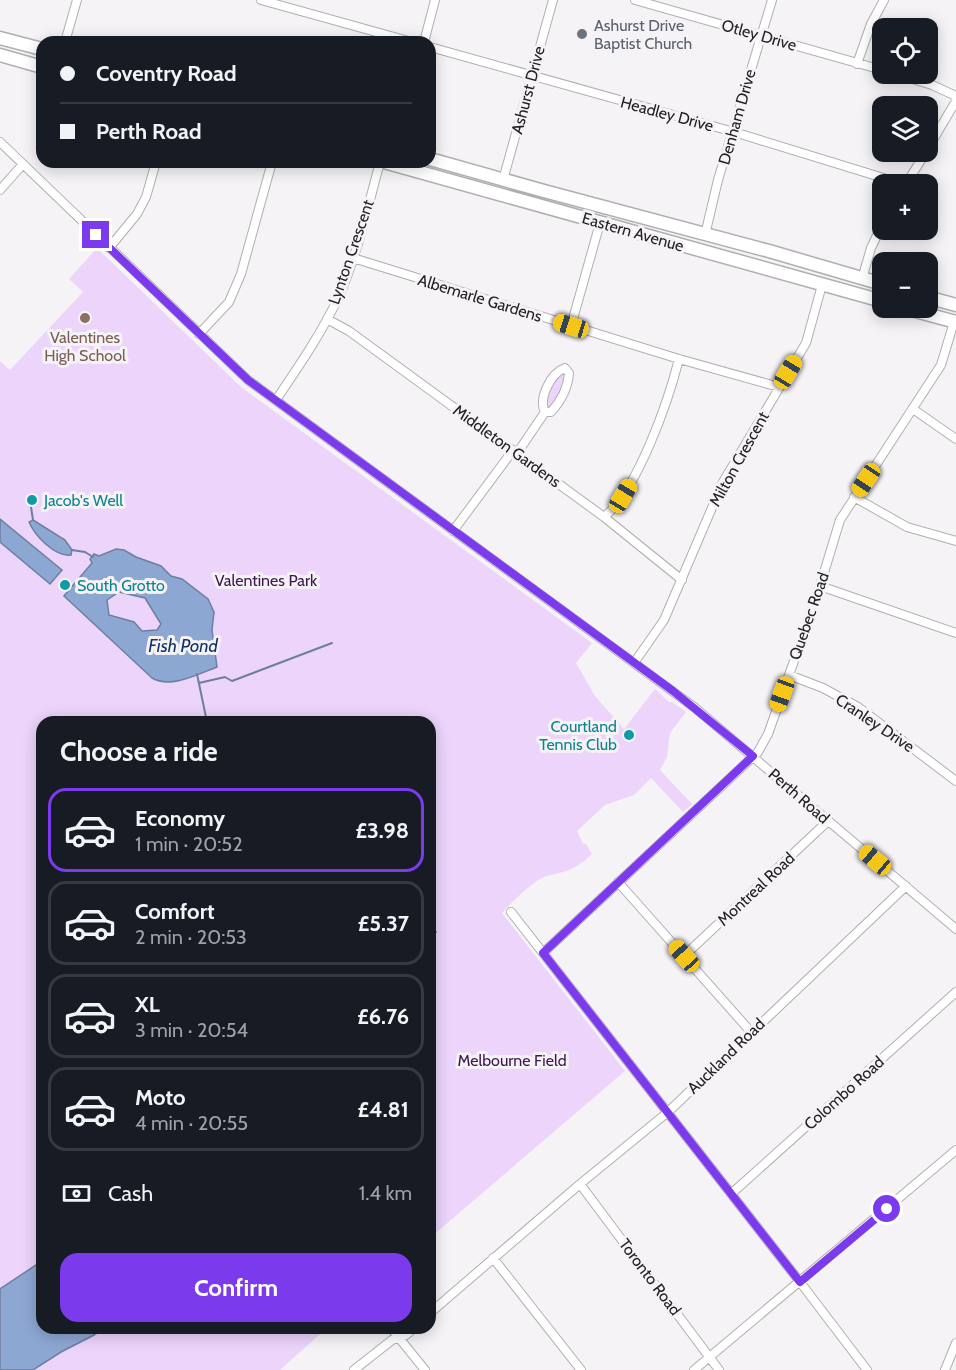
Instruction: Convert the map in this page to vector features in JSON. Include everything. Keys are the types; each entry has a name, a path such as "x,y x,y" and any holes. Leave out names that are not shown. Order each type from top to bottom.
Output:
{"highway":[{"path":"0,38 36,47"},
{"path":"0,55 36,65"},
{"name":"Eastern Avenue","path":"436,161 769,251 872,282"},
{"name":"Eastern Avenue","path":"403,168 872,298"},
{"path":"938,300 956,305"},
{"path":"938,317 955,322"}],"street":[{"path":"67,36 77,0"},
{"path":"261,0 390,36"},
{"path":"425,36 435,0"},
{"name":"Ashurst Drive","path":"503,180 553,0"},
{"name":"Otley Drive","path":"635,0 660,3 760,36 872,68"},
{"name":"Denham Drive","path":"705,235 718,180 772,0"},
{"path":"857,64 871,24 884,0"},
{"name":"Headley Drive","path":"436,49 734,132 872,174"},
{"path":"929,84 956,96"},
{"path":"938,131 956,101"},
{"name":"Perth Road","path":"0,142 248,380 694,707 956,929"},
{"path":"0,190 23,164"},
{"path":"109,248 137,214 146,197 154,168"},
{"path":"199,334 229,302 241,274 270,168"},
{"name":"Lynton Crescent","path":"276,400 327,319 340,293 380,168"},
{"path":"571,326 600,223"},
{"path":"862,279 875,240"},
{"name":"Albemarle Gardens","path":"353,258 679,359 779,387"},
{"name":"Milton Crescent","path":"634,663 664,620 723,482 806,343 822,285"},
{"name":"Middleton Gardens","path":"327,319 357,336 515,451 604,517 682,580"},
{"name":"Quebec Road","path":"543,953 758,752 768,734 789,675 840,520 941,365 955,322"},
{"path":"604,517 623,496 636,474 671,392 679,359"},
{"path":"565,368 569,373 569,378 563,395 554,409 549,413 545,412 542,406 547,388 556,372 565,368"},
{"path":"913,409 956,439"},
{"path":"453,531 504,462 520,449 545,412"},
{"path":"854,497 907,527 956,541"},
{"path":"820,586 956,633"},
{"name":"Cranley Drive","path":"789,675 823,688 858,707 956,781"},
{"name":"Montreal Road","path":"684,956 828,821"},
{"path":"618,882 751,1032"},
{"name":"Auckland Road","path":"436,1308 580,1184 668,1113 906,886"},
{"path":"511,912 867,1370"},
{"name":"Colombo Road","path":"731,1194 956,992"},
{"path":"694,1370 956,1150"},
{"name":"Toronto Road","path":"580,1184 719,1370"},
{"path":"493,1258 581,1370"},
{"path":"396,1334 425,1370"},
{"path":"354,1370 392,1340 405,1334"},
{"path":"945,1370 956,1343"}],"green space":[{"name":"Valentines Park","path":"97,248 241,387 592,643 576,663 595,696 624,729 655,689 669,702 686,712 670,733 667,757 660,770 692,804 683,812 651,778 634,795 605,805 577,831 583,844 586,844 592,854 587,859 578,866 544,877 524,891 502,913 625,1071 436,1233 436,716 36,716 36,1334 320,1334 280,1370 0,1370 0,361 10,370 83,292 69,279"},
{"path":"563,373 566,376 565,385 551,408 548,409 545,406 549,392"}],"water":[{"path":"0,519 62,570 50,584 0,542"},
{"path":"33,520 65,540 72,550 71,555 59,553 46,544 32,528 29,522"},
{"name":"Fish Pond","path":"116,549 124,550 161,566 171,576 182,579 208,599 214,612 212,630 217,667 176,681 159,681 152,678 64,596 92,563 90,559 94,554 99,556","holes":["119,592 145,598 161,624 157,630 142,631 134,622 109,615 107,600"]},
{"path":"36,1265 36,1334 95,1334 33,1370 0,1370 0,1289"}],"waterway":[{"path":"31,507 33,520"},
{"path":"72,550 85,552 93,557"},
{"path":"199,683 225,677 232,681 332,643"},
{"path":"197,674 206,716"}],"place":[{"name":"Ashurst Drive Baptist Church","path":"582,34"},
{"name":"Valentines High School","path":"85,318"},
{"name":"Jacob's Well","path":"32,500"},
{"name":"South Grotto","path":"65,585"},
{"name":"Courtland Tennis Club","path":"629,735"}],"route":[{"path":"96,235 248,380 673,691 753,756 543,953 800,1282 887,1209"}],"park label":[{"name":"Melbourne Field","path":"512,1060"}]}
